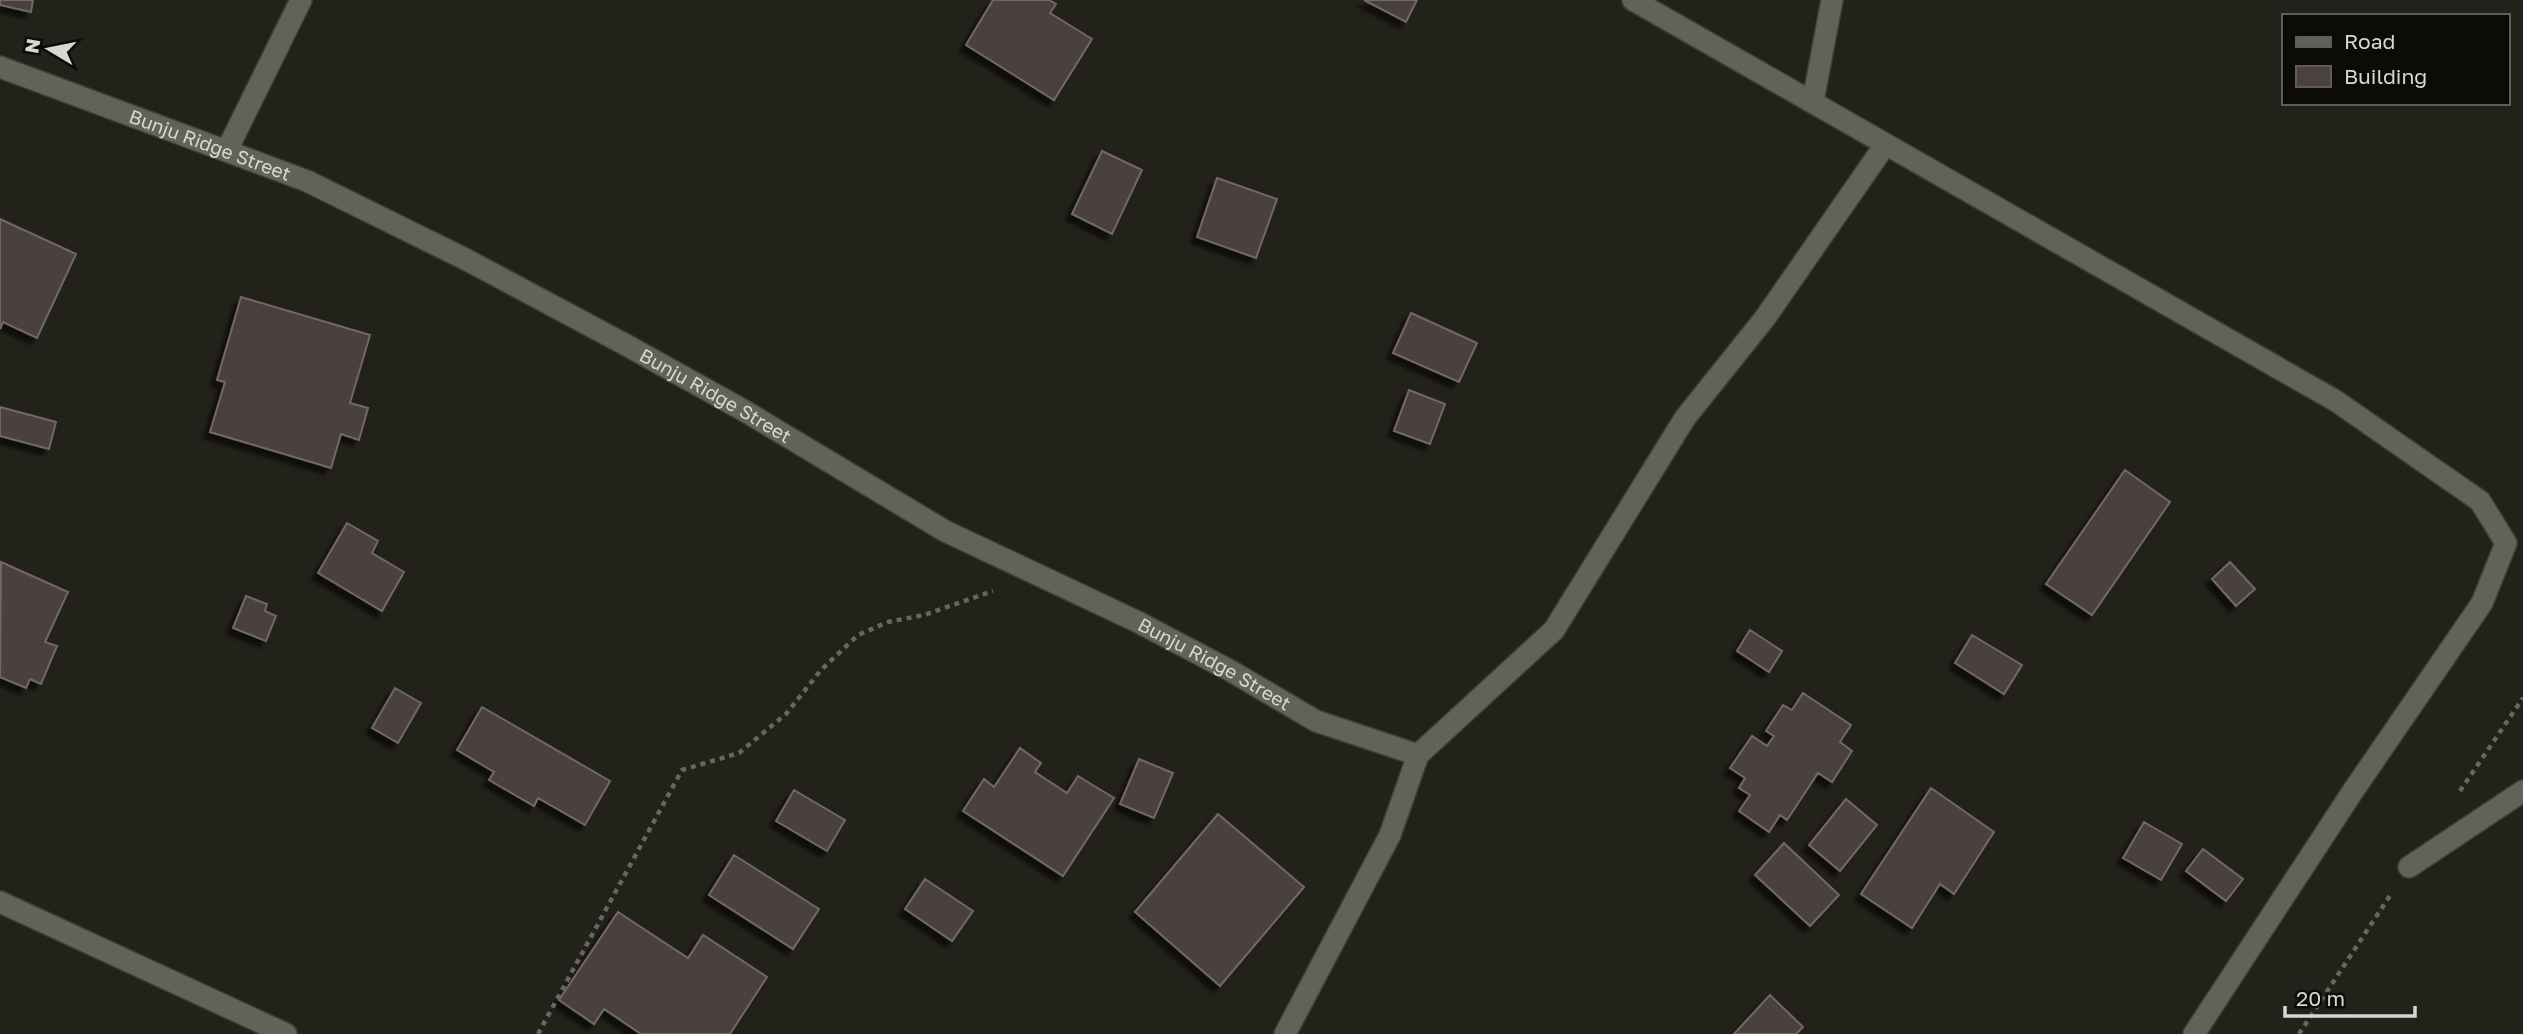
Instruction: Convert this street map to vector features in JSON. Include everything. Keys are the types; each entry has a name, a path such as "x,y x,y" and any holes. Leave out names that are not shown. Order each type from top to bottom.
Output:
{"street":[{"path":"227,150 301,0"},
{"path":"1633,0 2336,401 2480,501 2515,546 2482,603 2353,790 2194,1034"},
{"path":"1813,101 1832,0"},
{"name":"Bunju Ridge Street","path":"0,68 307,181 467,260 743,410 945,531 1035,576 1138,622 1231,671 1316,721 1418,755"},
{"path":"1285,1034 1390,835 1418,755 1554,630 1685,418 1765,318 1885,145"},
{"path":"2409,867 2523,791"},
{"path":"0,902 286,1034"}],"path":[{"path":"538,1034 682,770 739,753 786,714 821,670 858,635 888,622 924,615 1035,576"}],"building":[{"path":"0,0 33,0 31,12 0,5"},
{"path":"993,0 1049,0 1056,4 1050,13 1092,39 1054,100 966,45"},
{"path":"1364,0 1417,0 1406,22"},
{"path":"1102,151 1142,170 1112,234 1072,214"},
{"path":"1217,178 1277,199 1256,258 1197,237"},
{"path":"0,219 76,254 37,338 3,322 0,329"},
{"path":"241,297 370,335 350,403 368,408 359,440 341,434 331,468 210,432 225,382 217,380"},
{"path":"1411,313 1477,343 1459,382 1393,353"},
{"path":"1409,390 1445,404 1430,444 1394,431"},
{"path":"0,407 56,422 49,449 0,436"},
{"path":"2125,470 2170,502 2092,615 2046,584"},
{"path":"347,523 378,541 372,553 404,572 382,611 318,573"},
{"path":"1,562 68,592 45,642 57,646 41,684 30,679 26,688 0,677"},
{"path":"2230,562 2255,589 2236,606 2212,579"},
{"path":"246,596 267,604 265,611 276,616 266,641 233,628"},
{"path":"1750,630 1782,651 1769,672 1737,651"},
{"path":"1972,635 2022,665 2004,694 1955,663"},
{"path":"395,688 421,703 398,743 372,728"},
{"path":"1803,693 1851,725 1840,742 1852,751 1832,782 1818,773 1787,820 1780,815 1769,832 1739,811 1750,795 1739,788 1745,778 1730,768 1752,736 1767,746 1774,736 1766,731 1783,705 1792,710"},
{"path":"482,707 610,781 585,825 538,798 534,806 489,780 494,772 457,750"},
{"path":"1020,748 1041,763 1035,772 1067,793 1078,776 1114,798 1063,876 963,811 984,779 994,787"},
{"path":"1139,759 1173,773 1154,818 1120,804"},
{"path":"1931,788 1994,832 1954,894 1940,884 1912,928 1861,894"},
{"path":"794,790 845,820 827,851 776,821"},
{"path":"1846,799 1877,825 1840,871 1809,845"},
{"path":"1218,814 1304,887 1220,986 1135,912"},
{"path":"2144,822 2182,844 2161,880 2123,858"},
{"path":"1784,843 1839,895 1810,926 1755,875"},
{"path":"2203,849 2243,879 2226,901 2186,871"},
{"path":"734,855 819,909 793,949 709,895"},
{"path":"925,879 973,911 952,941 905,909"},
{"path":"618,912 688,958 703,935 767,977 730,1034 641,1034 604,1009 594,1024 559,1000"},
{"path":"1770,995 1803,1027 1796,1034 1734,1034"}]}
